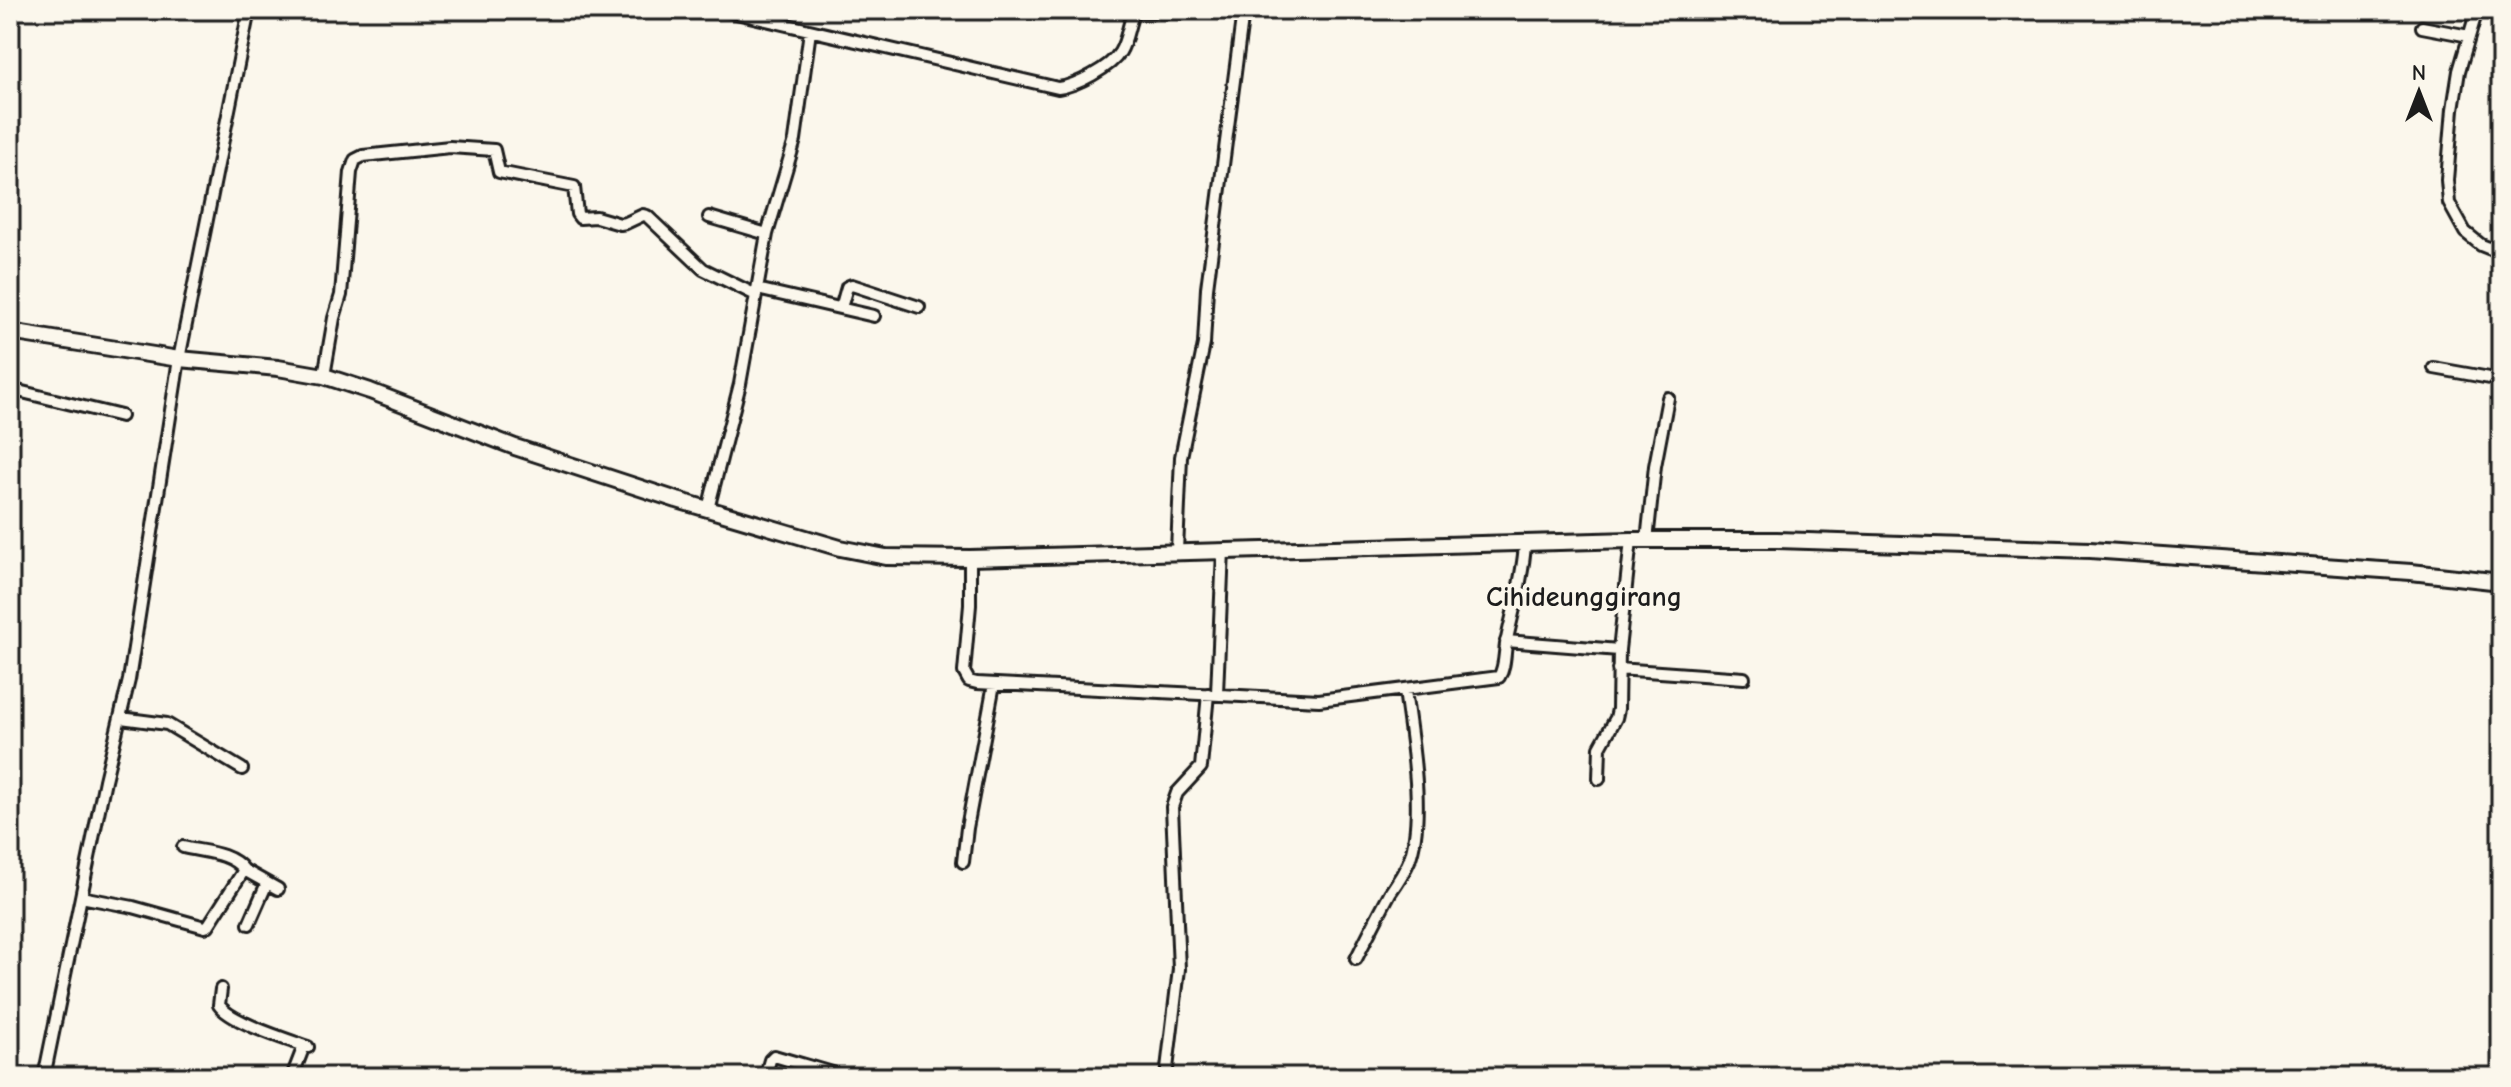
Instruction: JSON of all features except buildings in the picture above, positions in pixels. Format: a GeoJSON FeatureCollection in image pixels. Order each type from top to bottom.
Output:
{"type":"FeatureCollection","features":[{"type":"Feature","properties":{"kind":"main road"},"geometry":{"type":"LineString","coordinates":[[12,332],[179,359],[278,368],[324,376],[515,447],[708,509],[866,554],[970,558],[1631,540],[1777,540],[2090,550],[2411,572],[2501,582]]}},
{"type":"Feature","properties":{"kind":"street"},"geometry":{"type":"LineString","coordinates":[[44,1077],[105,780],[121,718],[179,359],[249,10]]}},
{"type":"Feature","properties":{"kind":"street"},"geometry":{"type":"LineString","coordinates":[[723,10],[1058,88],[1079,82],[1113,60],[1120,53],[1131,18],[1137,11],[1193,10]]}},
{"type":"Feature","properties":{"kind":"street"},"geometry":{"type":"LineString","coordinates":[[1177,551],[1181,457],[1204,344],[1214,234],[1242,19],[1247,10]]}},
{"type":"Feature","properties":{"kind":"street"},"geometry":{"type":"LineString","coordinates":[[2477,10],[2459,71],[2453,109],[2447,180],[2449,203],[2465,232],[2481,245],[2501,253]]}},
{"type":"Feature","properties":{"kind":"street"},"geometry":{"type":"LineString","coordinates":[[2422,27],[2469,36]]}},
{"type":"Feature","properties":{"kind":"street"},"geometry":{"type":"LineString","coordinates":[[708,509],[740,384],[767,234],[795,140],[810,31]]}},
{"type":"Feature","properties":{"kind":"street"},"geometry":{"type":"LineString","coordinates":[[324,376],[341,295],[351,172],[355,160],[363,156],[450,147],[494,150],[499,172],[574,187],[578,217],[596,217],[620,224],[647,216],[703,269],[757,292],[874,316]]}},
{"type":"Feature","properties":{"kind":"street"},"geometry":{"type":"LineString","coordinates":[[709,217],[767,234]]}},
{"type":"Feature","properties":{"kind":"street"},"geometry":{"type":"LineString","coordinates":[[841,308],[847,287],[852,285],[919,307]]}},
{"type":"Feature","properties":{"kind":"street"},"geometry":{"type":"LineString","coordinates":[[10,383],[12,332]]}},
{"type":"Feature","properties":{"kind":"street"},"geometry":{"type":"LineString","coordinates":[[2434,368],[2501,380]]}},
{"type":"Feature","properties":{"kind":"street"},"geometry":{"type":"LineString","coordinates":[[10,389],[121,416]]}},
{"type":"Feature","properties":{"kind":"street"},"geometry":{"type":"LineString","coordinates":[[1647,541],[1655,466],[1668,398]]}},
{"type":"Feature","properties":{"kind":"street"},"geometry":{"type":"LineString","coordinates":[[1599,779],[1600,747],[1618,709],[1619,650],[1631,540]]}},
{"type":"Feature","properties":{"kind":"street"},"geometry":{"type":"LineString","coordinates":[[970,558],[970,616],[964,672],[969,681],[1319,700],[1499,677],[1503,672],[1525,544]]}},
{"type":"Feature","properties":{"kind":"street"},"geometry":{"type":"LineString","coordinates":[[1166,1077],[1179,969],[1172,807],[1177,793],[1201,767],[1212,693],[1223,550]]}},
{"type":"Feature","properties":{"kind":"street"},"geometry":{"type":"LineString","coordinates":[[1506,641],[1619,650]]}},
{"type":"Feature","properties":{"kind":"street"},"geometry":{"type":"LineString","coordinates":[[1618,669],[1744,678]]}},
{"type":"Feature","properties":{"kind":"street"},"geometry":{"type":"LineString","coordinates":[[963,862],[994,684]]}},
{"type":"Feature","properties":{"kind":"street"},"geometry":{"type":"LineString","coordinates":[[1356,959],[1403,873],[1413,843],[1416,795],[1405,690]]}},
{"type":"Feature","properties":{"kind":"street"},"geometry":{"type":"LineString","coordinates":[[121,718],[167,724],[242,769]]}},
{"type":"Feature","properties":{"kind":"street"},"geometry":{"type":"LineString","coordinates":[[183,847],[227,856],[244,870],[278,889]]}},
{"type":"Feature","properties":{"kind":"street"},"geometry":{"type":"LineString","coordinates":[[81,897],[133,907],[205,927],[244,870]]}},
{"type":"Feature","properties":{"kind":"street"},"geometry":{"type":"LineString","coordinates":[[249,924],[267,883]]}},
{"type":"Feature","properties":{"kind":"street"},"geometry":{"type":"LineString","coordinates":[[221,989],[219,1005],[223,1011],[250,1026],[306,1046],[292,1077]]}},
{"type":"Feature","properties":{"kind":"street"},"geometry":{"type":"LineString","coordinates":[[765,1077],[774,1056],[846,1077]]}},
{"type":"Feature","properties":{"kind":"district","name":"Cihideunggirang"},"geometry":{"type":"Point","coordinates":[1584,596]}}]}
